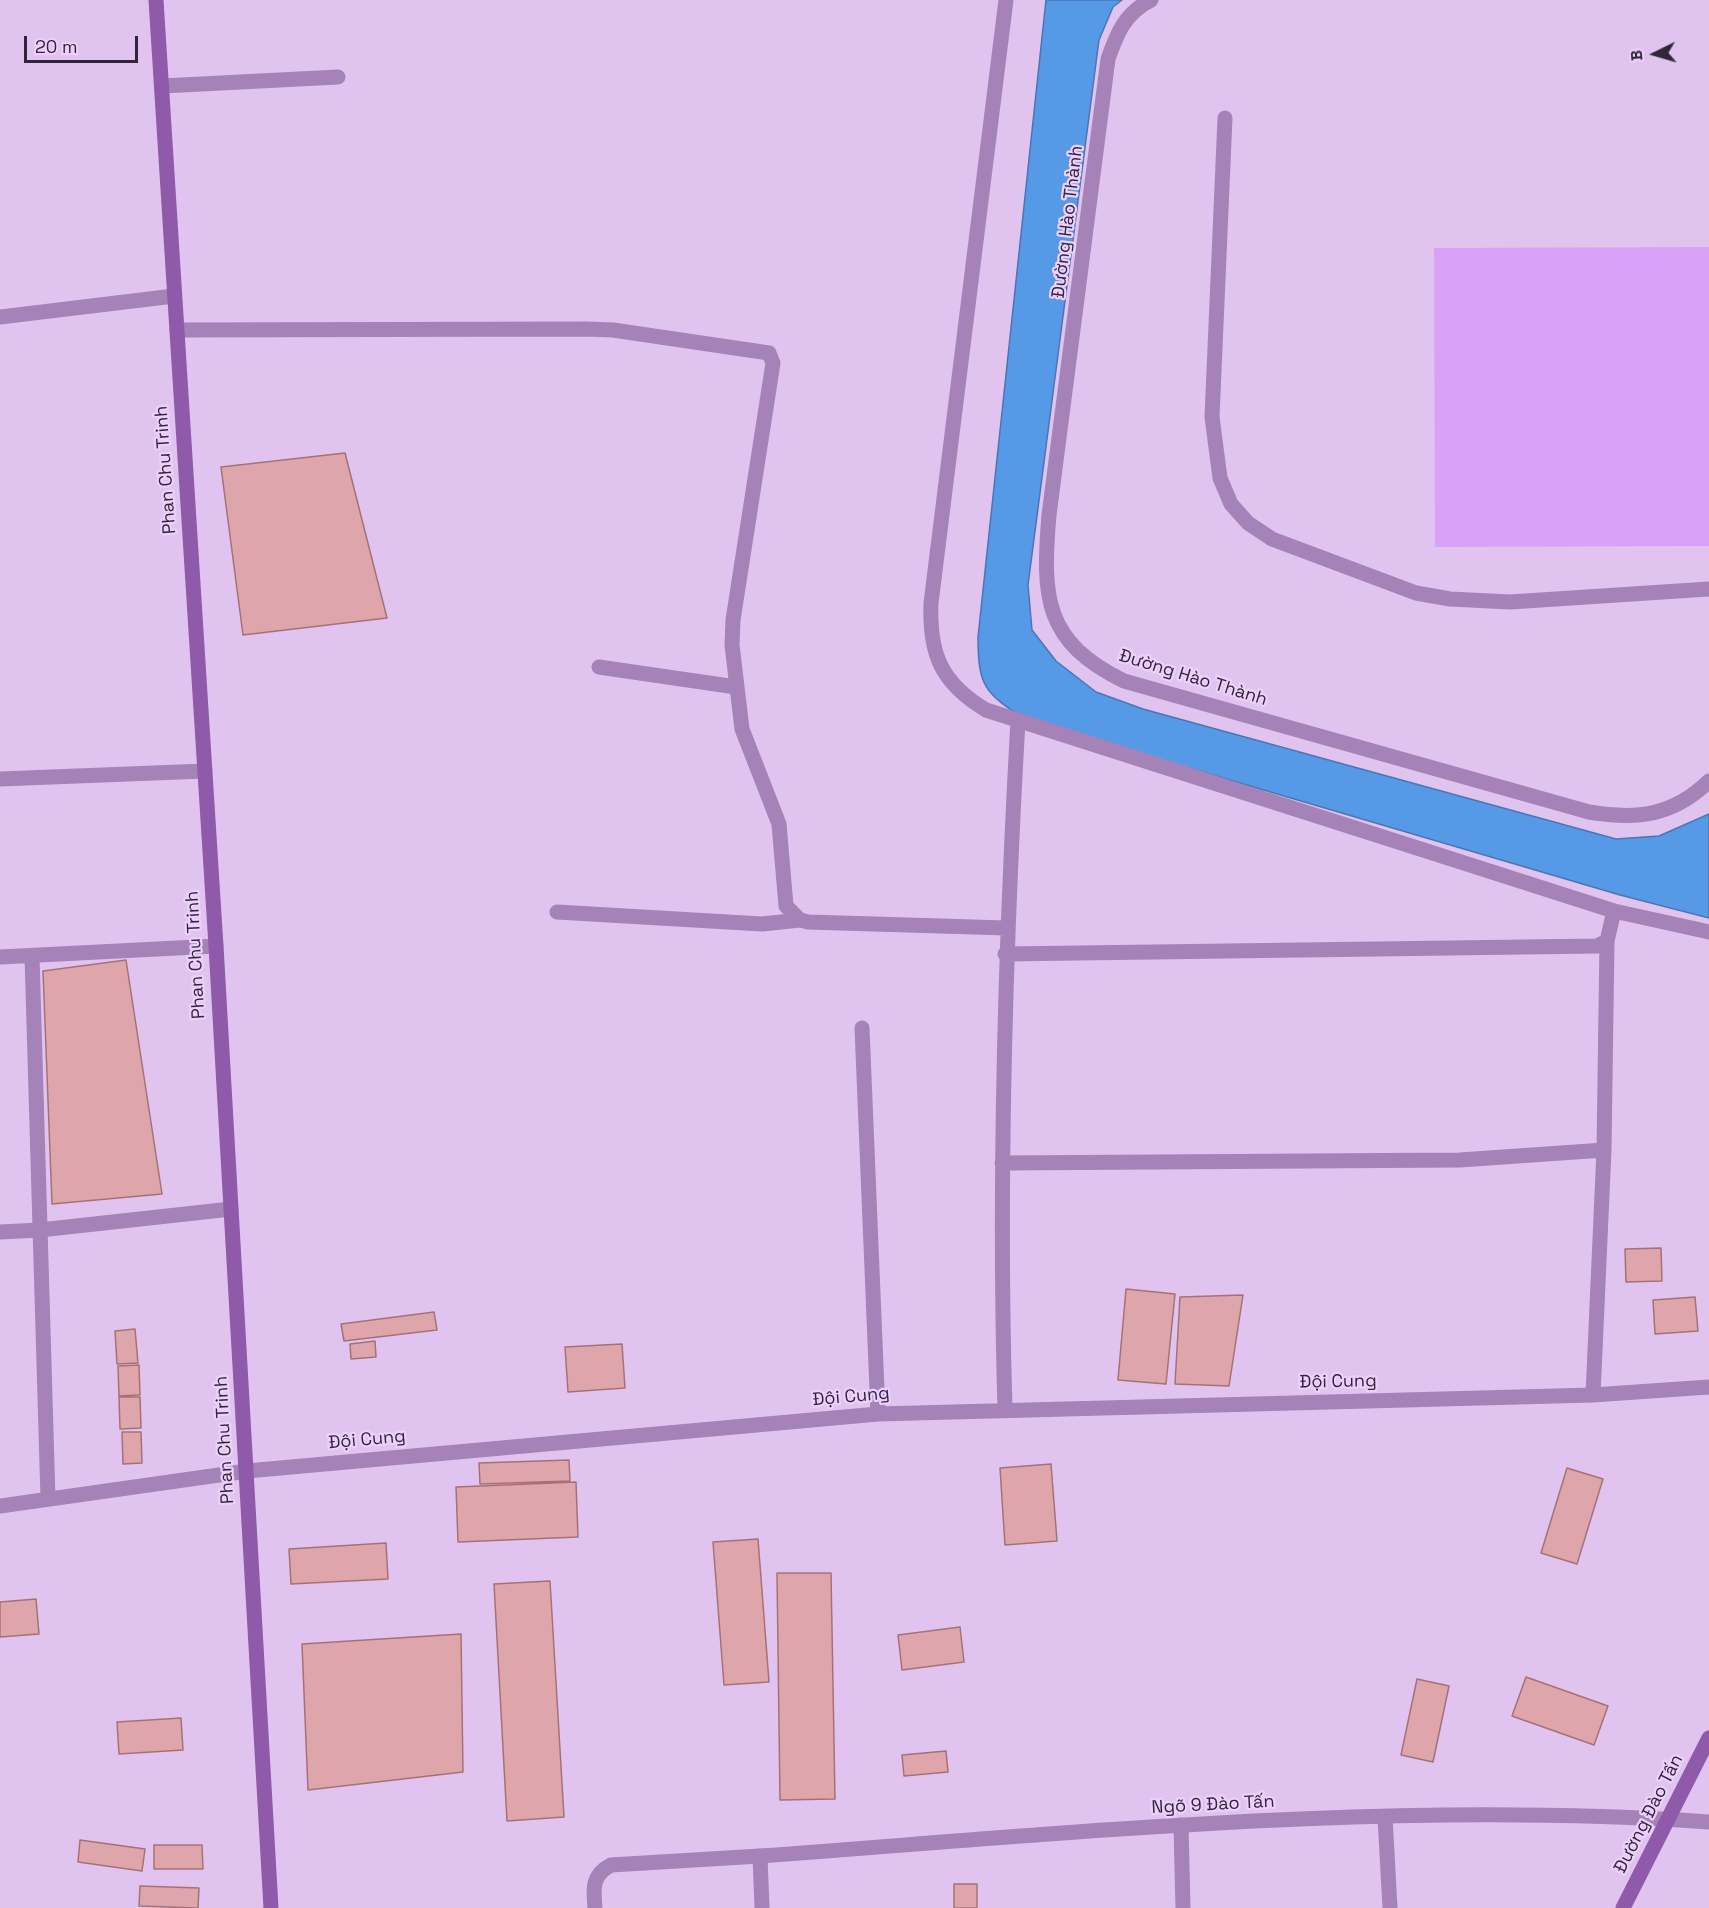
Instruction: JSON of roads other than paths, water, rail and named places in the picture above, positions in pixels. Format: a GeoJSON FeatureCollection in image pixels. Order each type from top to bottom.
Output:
{"type":"FeatureCollection","features":[{"type":"Feature","properties":{"kind":"street","name":"Phan Chu Trinh"},"geometry":{"type":"LineString","coordinates":[[156,0],[216,946],[272,1908]]}},
{"type":"Feature","properties":{"kind":"street"},"geometry":{"type":"LineString","coordinates":[[1006,0],[931,603],[930,626],[933,647],[951,683],[967,698],[986,710],[1614,911],[1709,932]]}},
{"type":"Feature","properties":{"kind":"street","name":"Đường Hào Thành"},"geometry":{"type":"LineString","coordinates":[[1151,0],[1128,14],[1108,59],[1049,515],[1047,584],[1053,617],[1075,649],[1100,669],[1124,681],[1589,812],[1631,817],[1654,813],[1677,806],[1694,796],[1709,782]]}},
{"type":"Feature","properties":{"kind":"street"},"geometry":{"type":"LineString","coordinates":[[162,86],[338,77]]}},
{"type":"Feature","properties":{"kind":"street"},"geometry":{"type":"LineString","coordinates":[[1225,118],[1212,417],[1220,478],[1231,504],[1248,523],[1272,539],[1416,593],[1450,600],[1510,602],[1709,589]]}},
{"type":"Feature","properties":{"kind":"street"},"geometry":{"type":"LineString","coordinates":[[0,317],[174,296]]}},
{"type":"Feature","properties":{"kind":"street"},"geometry":{"type":"LineString","coordinates":[[177,330],[595,329],[769,353],[773,363],[733,620],[732,645],[742,729],[779,824],[784,899],[790,912],[801,921]]}},
{"type":"Feature","properties":{"kind":"street"},"geometry":{"type":"LineString","coordinates":[[599,667],[736,687]]}},
{"type":"Feature","properties":{"kind":"street"},"geometry":{"type":"LineString","coordinates":[[1005,1409],[1001,1284],[1005,954],[1018,720]]}},
{"type":"Feature","properties":{"kind":"street"},"geometry":{"type":"LineString","coordinates":[[0,779],[205,771]]}},
{"type":"Feature","properties":{"kind":"street"},"geometry":{"type":"LineString","coordinates":[[1593,1395],[1604,1150],[1607,941],[1614,911]]}},
{"type":"Feature","properties":{"kind":"street"},"geometry":{"type":"LineString","coordinates":[[557,912],[762,924],[801,921],[1006,928]]}},
{"type":"Feature","properties":{"kind":"street"},"geometry":{"type":"LineString","coordinates":[[1005,954],[1597,946],[1607,941]]}},
{"type":"Feature","properties":{"kind":"street"},"geometry":{"type":"LineString","coordinates":[[0,957],[216,946]]}},
{"type":"Feature","properties":{"kind":"street"},"geometry":{"type":"LineString","coordinates":[[32,956],[48,1499]]}},
{"type":"Feature","properties":{"kind":"street"},"geometry":{"type":"LineString","coordinates":[[862,1028],[878,1414]]}},
{"type":"Feature","properties":{"kind":"street"},"geometry":{"type":"LineString","coordinates":[[1002,1163],[1460,1160],[1604,1150]]}},
{"type":"Feature","properties":{"kind":"street"},"geometry":{"type":"LineString","coordinates":[[0,1232],[40,1230],[231,1209]]}},
{"type":"Feature","properties":{"kind":"street","name":"Đội Cung"},"geometry":{"type":"LineString","coordinates":[[0,1506],[247,1471],[878,1414],[1593,1395],[1709,1387]]}},
{"type":"Feature","properties":{"kind":"street","name":"Đường Đào Tấn"},"geometry":{"type":"LineString","coordinates":[[1623,1908],[1709,1738]]}},
{"type":"Feature","properties":{"kind":"street","name":"Ngõ 9 Đào Tấn"},"geometry":{"type":"LineString","coordinates":[[595,1908],[593,1887],[599,1872],[611,1865],[1182,1825],[1385,1817],[1545,1815],[1709,1822]]}},
{"type":"Feature","properties":{"kind":"street"},"geometry":{"type":"LineString","coordinates":[[1385,1817],[1390,1908]]}},
{"type":"Feature","properties":{"kind":"street"},"geometry":{"type":"LineString","coordinates":[[1182,1825],[1183,1908]]}},
{"type":"Feature","properties":{"kind":"street"},"geometry":{"type":"LineString","coordinates":[[760,1856],[762,1908]]}},
{"type":"Feature","properties":{"kind":"water"},"geometry":{"type":"Polygon","coordinates":[[[1046,0],[1122,0],[1113,7],[1099,40],[1028,585],[1032,630],[1056,661],[1096,692],[1143,709],[1616,839],[1659,836],[1709,814],[1709,918],[1620,895],[1026,720],[1001,703],[987,687],[980,667],[978,637],[1046,0]]]}}]}
